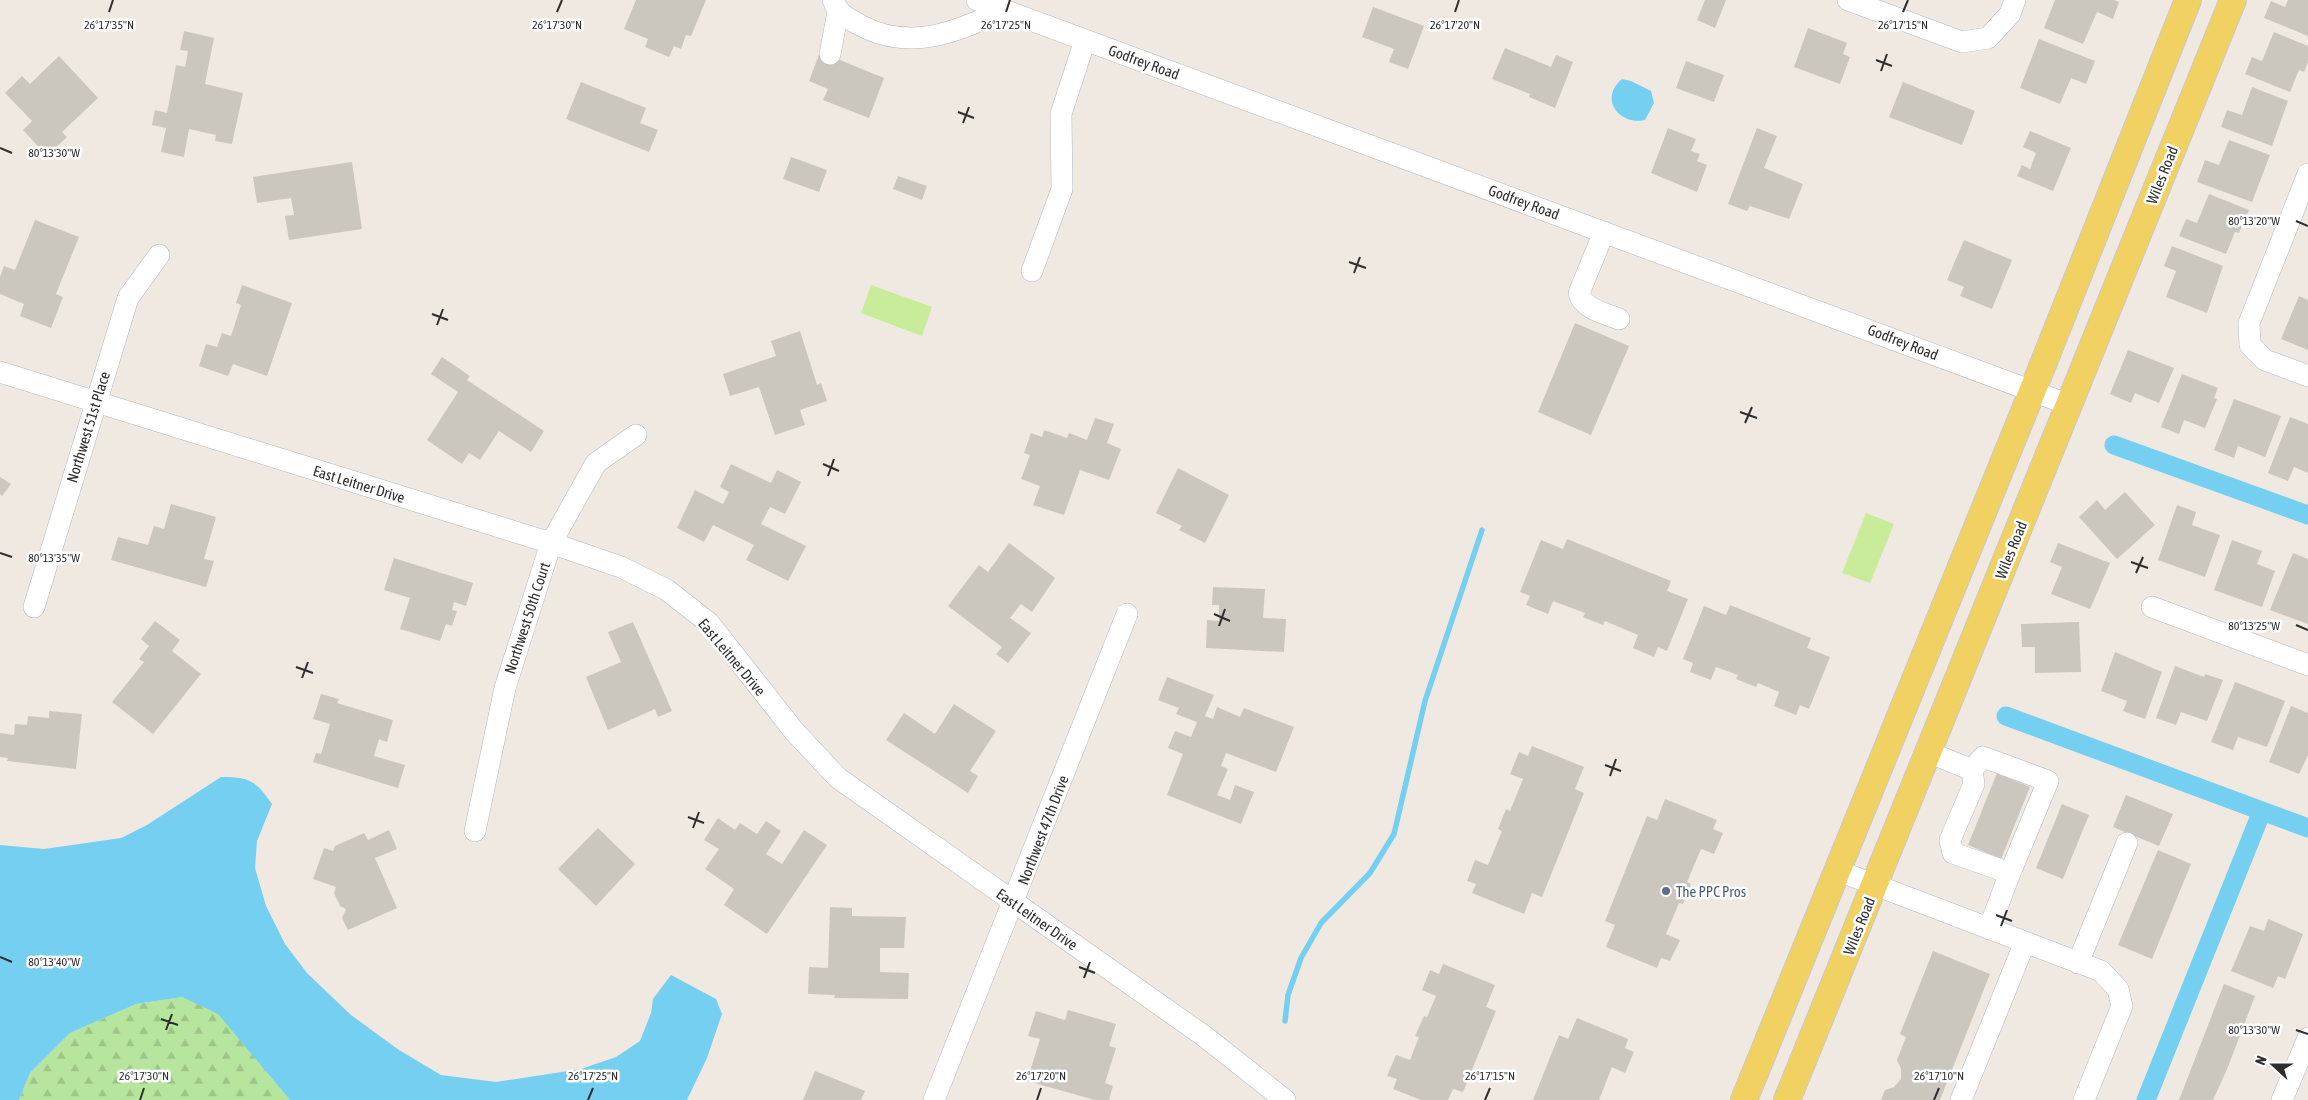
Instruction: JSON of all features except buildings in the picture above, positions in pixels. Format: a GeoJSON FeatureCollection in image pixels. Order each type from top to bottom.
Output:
{"type":"FeatureCollection","features":[{"type":"Feature","properties":{"kind":"main road"},"geometry":{"type":"LineString","coordinates":[[1744,1100],[2032,392],[2188,0]]}},
{"type":"Feature","properties":{"kind":"main road","name":"Wiles Road"},"geometry":{"type":"LineString","coordinates":[[1787,1100],[2233,0]]}},
{"type":"Feature","properties":{"kind":"street","name":"Godfrey Road"},"geometry":{"type":"LineString","coordinates":[[977,0],[2070,405]]}},
{"type":"Feature","properties":{"kind":"street"},"geometry":{"type":"LineString","coordinates":[[1848,0],[1962,42],[1988,38],[2010,14],[2015,0]]}},
{"type":"Feature","properties":{"kind":"street"},"geometry":{"type":"LineString","coordinates":[[830,54],[835,6],[868,29],[896,37],[919,39],[938,36],[1003,10]]}},
{"type":"Feature","properties":{"kind":"street"},"geometry":{"type":"LineString","coordinates":[[1032,271],[1062,189],[1061,114],[1085,40]]}},
{"type":"Feature","properties":{"kind":"street"},"geometry":{"type":"LineString","coordinates":[[2308,174],[2249,323],[2250,345],[2265,360],[2308,376]]}},
{"type":"Feature","properties":{"kind":"street"},"geometry":{"type":"LineString","coordinates":[[1604,232],[1579,294],[1585,303],[1595,310],[1620,319]]}},
{"type":"Feature","properties":{"kind":"street","name":"Northwest 51st Place"},"geometry":{"type":"LineString","coordinates":[[34,607],[128,298],[159,255]]}},
{"type":"Feature","properties":{"kind":"street","name":"East Leitner Drive"},"geometry":{"type":"LineString","coordinates":[[0,372],[551,543],[621,567],[667,590],[709,624],[794,731],[838,778],[1204,1036],[1282,1099]]}},
{"type":"Feature","properties":{"kind":"street","name":"Northwest 50th Court"},"geometry":{"type":"LineString","coordinates":[[475,831],[505,688],[551,543],[596,463],[636,435]]}},
{"type":"Feature","properties":{"kind":"street"},"geometry":{"type":"LineString","coordinates":[[2152,607],[2308,664]]}},
{"type":"Feature","properties":{"kind":"street","name":"Northwest 47th Drive"},"geometry":{"type":"LineString","coordinates":[[934,1100],[1014,903],[1127,614]]}},
{"type":"Feature","properties":{"kind":"street"},"geometry":{"type":"LineString","coordinates":[[1928,752],[1972,770]]}},
{"type":"Feature","properties":{"kind":"street"},"geometry":{"type":"LineString","coordinates":[[1989,929],[2048,781],[1983,757],[1972,770],[1974,784],[1950,840],[1953,853],[2004,871],[2008,878]]}},
{"type":"Feature","properties":{"kind":"street"},"geometry":{"type":"LineString","coordinates":[[2078,962],[2127,843]]}},
{"type":"Feature","properties":{"kind":"street"},"geometry":{"type":"LineString","coordinates":[[1836,870],[2101,971],[2118,989],[2122,1006],[2084,1100]]}},
{"type":"Feature","properties":{"kind":"street"},"geometry":{"type":"LineString","coordinates":[[1961,1100],[2025,942]]}},
{"type":"Feature","properties":{"kind":"street"},"geometry":{"type":"LineString","coordinates":[[2282,1100],[2308,1038]]}},
{"type":"Feature","properties":{"kind":"green space"},"geometry":{"type":"Polygon","coordinates":[[[871,285],[932,307],[922,336],[861,313],[871,285]]]}},
{"type":"Feature","properties":{"kind":"green space"},"geometry":{"type":"Polygon","coordinates":[[[1866,513],[1894,524],[1870,583],[1842,573],[1866,513]]]}},
{"type":"Feature","properties":{"kind":"green space"},"geometry":{"type":"Polygon","coordinates":[[[182,997],[218,1013],[290,1100],[19,1100],[30,1073],[70,1033],[136,1004],[182,997]]]}},
{"type":"Feature","properties":{"kind":"water"},"geometry":{"type":"Polygon","coordinates":[[[1622,79],[1631,81],[1651,91],[1654,103],[1645,120],[1627,119],[1615,109],[1612,95],[1615,87],[1622,79]]]}},
{"type":"Feature","properties":{"kind":"water"},"geometry":{"type":"Polygon","coordinates":[[[221,777],[246,779],[256,785],[272,804],[257,841],[255,868],[266,906],[285,944],[307,973],[351,1015],[399,1050],[441,1075],[496,1082],[581,1069],[616,1057],[640,1041],[651,1013],[653,999],[671,975],[716,999],[722,1014],[707,1058],[687,1100],[290,1100],[218,1014],[182,997],[136,1004],[70,1033],[30,1073],[19,1100],[0,1100],[0,845],[44,849],[121,838],[147,825],[221,777]]]}},
{"type":"Feature","properties":{"kind":"waterway"},"geometry":{"type":"LineString","coordinates":[[2114,445],[2308,515]]}},
{"type":"Feature","properties":{"kind":"waterway"},"geometry":{"type":"LineString","coordinates":[[1285,1021],[1288,995],[1301,958],[1321,923],[1370,873],[1394,834],[1425,701],[1482,530]]}},
{"type":"Feature","properties":{"kind":"waterway"},"geometry":{"type":"LineString","coordinates":[[2006,716],[2308,828]]}},
{"type":"Feature","properties":{"kind":"waterway"},"geometry":{"type":"LineString","coordinates":[[2146,1100],[2262,811]]}},
{"type":"Feature","properties":{"kind":"place","name":"The PPC Pros"},"geometry":{"type":"Point","coordinates":[1666,891]}}]}
